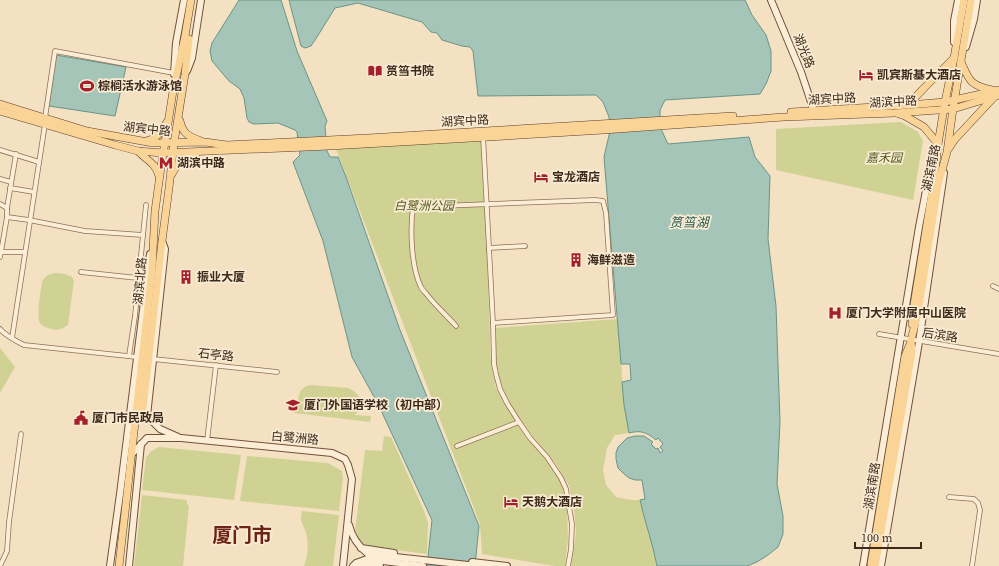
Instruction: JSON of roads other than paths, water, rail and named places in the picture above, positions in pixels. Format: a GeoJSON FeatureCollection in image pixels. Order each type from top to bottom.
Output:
{"type":"FeatureCollection","features":[{"type":"Feature","properties":{"kind":"main road"},"geometry":{"type":"LineString","coordinates":[[173,92],[176,43],[184,0]]}},
{"type":"Feature","properties":{"kind":"main road","name":"湖滨北路"},"geometry":{"type":"LineString","coordinates":[[120,566],[152,270],[155,211],[159,179],[173,92],[191,0]]}},
{"type":"Feature","properties":{"kind":"main road","name":"湖滨北路"},"geometry":{"type":"LineString","coordinates":[[143,408],[174,143],[185,74],[188,44],[196,0]]}},
{"type":"Feature","properties":{"kind":"main road"},"geometry":{"type":"LineString","coordinates":[[185,74],[192,58],[201,0]]}},
{"type":"Feature","properties":{"kind":"main road","name":"湖光路"},"geometry":{"type":"LineString","coordinates":[[771,0],[801,72],[814,110]]}},
{"type":"Feature","properties":{"kind":"main road"},"geometry":{"type":"LineString","coordinates":[[881,566],[920,342],[947,152],[955,139],[997,93],[971,82],[958,60],[954,21],[958,0]]}},
{"type":"Feature","properties":{"kind":"main road","name":"湖滨南路"},"geometry":{"type":"LineString","coordinates":[[871,566],[905,356],[918,313],[938,185],[947,152],[955,100],[964,0]]}},
{"type":"Feature","properties":{"kind":"main road","name":"湖滨南路"},"geometry":{"type":"LineString","coordinates":[[875,566],[912,352],[911,340],[913,311],[934,180],[944,105],[958,60],[971,0]]}},
{"type":"Feature","properties":{"kind":"main road"},"geometry":{"type":"LineString","coordinates":[[908,105],[924,88],[958,60],[974,19],[977,0]]}},
{"type":"Feature","properties":{"kind":"main road","name":"湖宾中路"},"geometry":{"type":"LineString","coordinates":[[0,104],[45,121],[87,131],[153,143],[205,142],[228,145],[295,145],[665,123],[814,110],[908,105],[944,105],[955,100],[997,93]]}},
{"type":"Feature","properties":{"kind":"main road","name":"湖滨中路"},"geometry":{"type":"LineString","coordinates":[[665,123],[894,113],[944,105],[953,109],[997,93]]}},
{"type":"Feature","properties":{"kind":"main road"},"geometry":{"type":"LineString","coordinates":[[0,110],[45,121],[138,151],[163,154],[295,145]]}},
{"type":"Feature","properties":{"kind":"main road"},"geometry":{"type":"LineString","coordinates":[[863,566],[900,338],[928,180],[938,144],[924,127],[905,116],[894,113]]}},
{"type":"Feature","properties":{"kind":"main road"},"geometry":{"type":"LineString","coordinates":[[179,115],[181,128],[185,134],[205,142]]}},
{"type":"Feature","properties":{"kind":"main road"},"geometry":{"type":"LineString","coordinates":[[144,141],[152,140],[160,133],[169,116]]}},
{"type":"Feature","properties":{"kind":"main road"},"geometry":{"type":"LineString","coordinates":[[138,151],[157,169],[159,179]]}},
{"type":"Feature","properties":{"kind":"main road"},"geometry":{"type":"LineString","coordinates":[[171,178],[175,168],[184,158],[206,152]]}},
{"type":"Feature","properties":{"kind":"main road"},"geometry":{"type":"LineString","coordinates":[[110,566],[155,211]]}},
{"type":"Feature","properties":{"kind":"main road"},"geometry":{"type":"LineString","coordinates":[[147,416],[166,249],[162,241]]}},
{"type":"Feature","properties":{"kind":"main road","name":"白鹭洲路"},"geometry":{"type":"LineString","coordinates":[[143,408],[147,416],[160,429],[181,438]]}},
{"type":"Feature","properties":{"kind":"main road","name":"白鹭洲路"},"geometry":{"type":"LineString","coordinates":[[132,454],[148,438],[181,438],[332,453],[345,459],[352,479],[343,566]]}},
{"type":"Feature","properties":{"kind":"main road"},"geometry":{"type":"LineString","coordinates":[[129,566],[141,444]]}},
{"type":"Feature","properties":{"kind":"main road","name":"白鹭洲路"},"geometry":{"type":"LineString","coordinates":[[348,518],[351,533],[360,548],[368,554],[425,561]]}},
{"type":"Feature","properties":{"kind":"main road","name":"白鹭洲路"},"geometry":{"type":"LineString","coordinates":[[354,565],[367,559],[507,566]]}},
{"type":"Feature","properties":{"kind":"main road","name":"白鹭洲路"},"geometry":{"type":"LineString","coordinates":[[354,565],[380,566]]}},
{"type":"Feature","properties":{"kind":"street"},"geometry":{"type":"LineString","coordinates":[[12,338],[55,51],[174,73]]}},
{"type":"Feature","properties":{"kind":"street"},"geometry":{"type":"LineString","coordinates":[[483,134],[494,364],[500,389],[507,403],[530,438],[547,457],[561,478],[566,489],[572,524],[568,566]]}},
{"type":"Feature","properties":{"kind":"street"},"geometry":{"type":"LineString","coordinates":[[0,150],[39,162]]}},
{"type":"Feature","properties":{"kind":"street"},"geometry":{"type":"LineString","coordinates":[[16,154],[0,254],[25,252]]}},
{"type":"Feature","properties":{"kind":"street"},"geometry":{"type":"LineString","coordinates":[[0,179],[11,182]]}},
{"type":"Feature","properties":{"kind":"street"},"geometry":{"type":"LineString","coordinates":[[10,188],[34,192]]}},
{"type":"Feature","properties":{"kind":"street"},"geometry":{"type":"LineString","coordinates":[[456,326],[421,288],[416,274],[413,256],[411,219],[413,207],[595,200],[603,201],[606,213],[613,315],[493,323]]}},
{"type":"Feature","properties":{"kind":"street"},"geometry":{"type":"LineString","coordinates":[[0,204],[7,208]]}},
{"type":"Feature","properties":{"kind":"street"},"geometry":{"type":"LineString","coordinates":[[129,356],[135,316],[146,205]]}},
{"type":"Feature","properties":{"kind":"street"},"geometry":{"type":"LineString","coordinates":[[7,217],[85,230],[143,235]]}},
{"type":"Feature","properties":{"kind":"street"},"geometry":{"type":"LineString","coordinates":[[489,248],[525,246]]}},
{"type":"Feature","properties":{"kind":"street"},"geometry":{"type":"LineString","coordinates":[[81,272],[147,278]]}},
{"type":"Feature","properties":{"kind":"street"},"geometry":{"type":"LineString","coordinates":[[993,286],[999,288]]}},
{"type":"Feature","properties":{"kind":"street"},"geometry":{"type":"LineString","coordinates":[[0,329],[2,332],[24,345],[137,357]]}},
{"type":"Feature","properties":{"kind":"street","name":"后滨路"},"geometry":{"type":"LineString","coordinates":[[878,334],[999,354]]}},
{"type":"Feature","properties":{"kind":"street","name":"石亭路"},"geometry":{"type":"LineString","coordinates":[[153,359],[277,372]]}},
{"type":"Feature","properties":{"kind":"street"},"geometry":{"type":"LineString","coordinates":[[207,441],[216,366]]}},
{"type":"Feature","properties":{"kind":"street"},"geometry":{"type":"LineString","coordinates":[[458,446],[519,422]]}},
{"type":"Feature","properties":{"kind":"street"},"geometry":{"type":"LineString","coordinates":[[0,566],[7,550],[9,522],[21,434]]}},
{"type":"Feature","properties":{"kind":"street"},"geometry":{"type":"LineString","coordinates":[[949,497],[974,499],[978,503],[980,510],[972,566]]}},
{"type":"Feature","properties":{"kind":"water"},"geometry":{"type":"Polygon","coordinates":[[[239,0],[281,0],[297,51],[327,121],[325,126],[327,151],[330,157],[338,157],[400,330],[479,526],[475,566],[427,566],[432,520],[378,404],[352,357],[323,241],[293,162],[300,155],[297,132],[278,123],[254,124],[249,122],[244,98],[240,89],[229,81],[212,61],[210,51],[212,43],[239,0]]]}},
{"type":"Feature","properties":{"kind":"water","name":"筼筜湖"},"geometry":{"type":"Polygon","coordinates":[[[289,0],[745,0],[752,15],[766,35],[771,51],[771,71],[760,94],[665,100],[660,110],[660,124],[668,144],[749,137],[755,157],[770,176],[768,239],[776,306],[780,422],[777,484],[783,516],[783,534],[778,547],[757,562],[747,566],[657,566],[640,500],[645,499],[642,480],[629,478],[618,468],[616,453],[618,447],[627,438],[644,436],[653,442],[651,444],[656,449],[658,448],[660,453],[663,451],[660,447],[663,444],[658,438],[656,440],[643,432],[629,433],[624,405],[622,382],[631,380],[630,364],[621,364],[604,157],[610,131],[610,124],[603,102],[596,95],[478,96],[473,51],[470,47],[442,40],[437,33],[431,32],[422,22],[358,3],[335,8],[311,46],[305,48],[301,46],[289,0]]]}},
{"type":"Feature","properties":{"kind":"water","name":"棕榈活水游泳馆"},"geometry":{"type":"Polygon","coordinates":[[[56,55],[126,67],[115,116],[49,106],[56,55]]]}},
{"type":"Feature","properties":{"kind":"place","name":"筼筜书院"},"geometry":{"type":"Point","coordinates":[375,71]}},
{"type":"Feature","properties":{"kind":"place","name":"凯宾斯基大酒店"},"geometry":{"type":"Point","coordinates":[866,75]}},
{"type":"Feature","properties":{"kind":"place","name":"棕榈活水游泳馆"},"geometry":{"type":"Point","coordinates":[87,86]}},
{"type":"Feature","properties":{"kind":"place","name":"湖滨中路"},"geometry":{"type":"Point","coordinates":[166,163]}},
{"type":"Feature","properties":{"kind":"place","name":"宝龙酒店"},"geometry":{"type":"Point","coordinates":[541,177]}},
{"type":"Feature","properties":{"kind":"place","name":"海鲜滋造"},"geometry":{"type":"Point","coordinates":[576,260]}},
{"type":"Feature","properties":{"kind":"place","name":"振业大厦"},"geometry":{"type":"Point","coordinates":[186,277]}},
{"type":"Feature","properties":{"kind":"place","name":"厦门大学附属中山医院"},"geometry":{"type":"Point","coordinates":[835,313]}},
{"type":"Feature","properties":{"kind":"place","name":"厦门外国语学校（初中部）"},"geometry":{"type":"Point","coordinates":[293,405]}},
{"type":"Feature","properties":{"kind":"place","name":"厦门市民政局"},"geometry":{"type":"Point","coordinates":[81,418]}},
{"type":"Feature","properties":{"kind":"place","name":"天鹅大酒店"},"geometry":{"type":"Point","coordinates":[511,502]}},
{"type":"Feature","properties":{"kind":"district","name":"厦门市"},"geometry":{"type":"Point","coordinates":[242,535]}},
{"type":"Feature","properties":{"kind":"park label","name":"嘉禾园"},"geometry":{"type":"Point","coordinates":[884,158]}},
{"type":"Feature","properties":{"kind":"park label","name":"白鹭洲公园"},"geometry":{"type":"Point","coordinates":[424,206]}}]}
